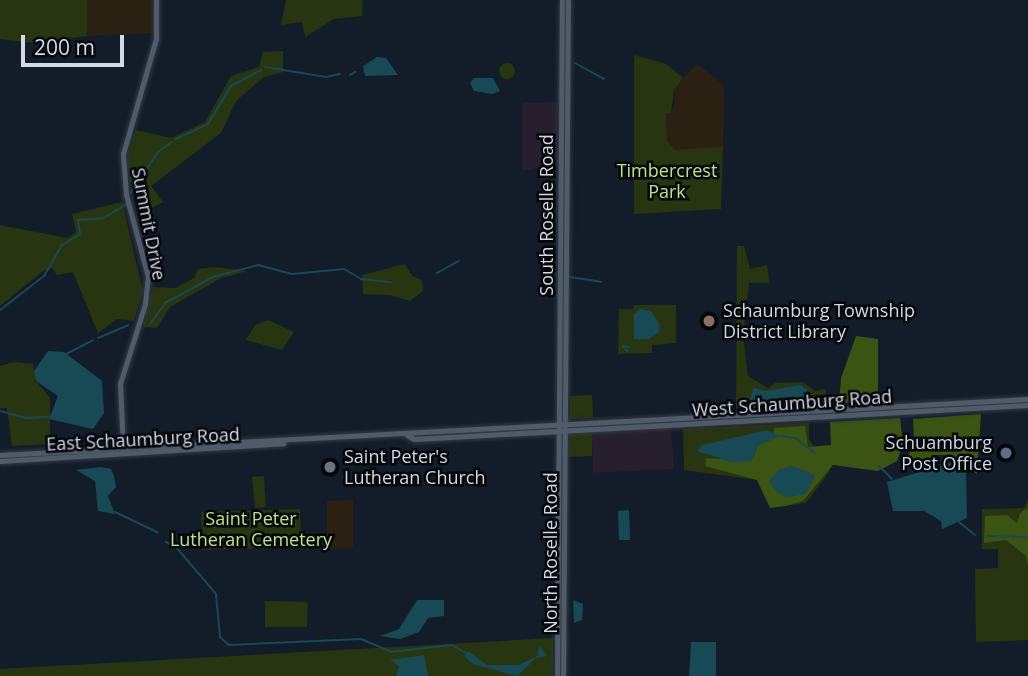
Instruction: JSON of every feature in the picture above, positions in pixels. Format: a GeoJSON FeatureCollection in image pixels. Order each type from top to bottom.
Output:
{"type":"FeatureCollection","features":[{"type":"Feature","properties":{"kind":"main road","name":"South Roselle Road"},"geometry":{"type":"LineString","coordinates":[[562,427],[565,0]]}},
{"type":"Feature","properties":{"kind":"main road","name":"West Schaumburg Road"},"geometry":{"type":"LineString","coordinates":[[562,427],[1028,402]]}},
{"type":"Feature","properties":{"kind":"main road","name":"East Schaumburg Road"},"geometry":{"type":"LineString","coordinates":[[0,455],[562,427]]}},
{"type":"Feature","properties":{"kind":"main road","name":"North Roselle Road"},"geometry":{"type":"LineString","coordinates":[[556,676],[562,427]]}},
{"type":"Feature","properties":{"kind":"main road","name":"North Roselle Road"},"geometry":{"type":"LineString","coordinates":[[562,427],[563,676]]}},
{"type":"Feature","properties":{"kind":"main road","name":"East Schaumburg Road"},"geometry":{"type":"LineString","coordinates":[[0,461],[123,450]]}},
{"type":"Feature","properties":{"kind":"street","name":"Summit Drive"},"geometry":{"type":"LineString","coordinates":[[123,450],[120,384],[145,304],[148,277],[126,195],[123,154],[156,39],[156,0]]}},
{"type":"Feature","properties":{"kind":"shaded area"},"geometry":{"type":"Polygon","coordinates":[[[87,0],[153,0],[153,33],[87,36],[87,0]]]}},
{"type":"Feature","properties":{"kind":"shaded area"},"geometry":{"type":"Polygon","coordinates":[[[697,64],[724,85],[723,147],[676,151],[667,141],[666,113],[673,109],[676,85],[697,64]]]}},
{"type":"Feature","properties":{"kind":"shaded area"},"geometry":{"type":"Polygon","coordinates":[[[558,102],[558,165],[522,170],[522,103],[558,102]]]}},
{"type":"Feature","properties":{"kind":"shaded area"},"geometry":{"type":"Polygon","coordinates":[[[671,427],[674,469],[593,473],[592,432],[671,427]]]}},
{"type":"Feature","properties":{"kind":"shaded area"},"geometry":{"type":"Polygon","coordinates":[[[353,500],[353,549],[327,549],[327,501],[353,500]]]}},
{"type":"Feature","properties":{"kind":"green space"},"geometry":{"type":"Polygon","coordinates":[[[0,0],[87,0],[87,36],[34,43],[0,39],[0,0]]]}},
{"type":"Feature","properties":{"kind":"green space"},"geometry":{"type":"Polygon","coordinates":[[[286,0],[363,0],[362,16],[334,19],[305,37],[302,22],[281,25],[286,0]]]}},
{"type":"Feature","properties":{"kind":"green space"},"geometry":{"type":"Polygon","coordinates":[[[283,51],[283,72],[264,77],[236,101],[221,133],[151,186],[163,202],[139,215],[129,176],[128,153],[136,130],[171,138],[205,122],[231,76],[259,67],[263,52],[283,51]]]}},
{"type":"Feature","properties":{"kind":"green space","name":"Timbercrest Park"},"geometry":{"type":"Polygon","coordinates":[[[634,55],[666,64],[683,78],[674,90],[671,113],[666,113],[667,141],[675,150],[723,147],[721,209],[634,214],[634,55]]]}},
{"type":"Feature","properties":{"kind":"green space"},"geometry":{"type":"Polygon","coordinates":[[[507,63],[513,65],[513,77],[507,79],[501,77],[499,71],[501,65],[507,63]]]}},
{"type":"Feature","properties":{"kind":"green space"},"geometry":{"type":"Polygon","coordinates":[[[122,202],[143,291],[134,321],[117,319],[98,333],[73,272],[57,275],[52,268],[43,271],[0,306],[0,225],[67,238],[76,232],[72,214],[122,202]]]}},
{"type":"Feature","properties":{"kind":"green space"},"geometry":{"type":"Polygon","coordinates":[[[737,246],[744,246],[750,269],[767,265],[768,270],[769,283],[749,283],[743,336],[748,376],[768,388],[775,383],[803,382],[815,391],[826,389],[825,405],[736,409],[737,246]]]}},
{"type":"Feature","properties":{"kind":"green space"},"geometry":{"type":"Polygon","coordinates":[[[405,264],[412,276],[422,280],[423,291],[410,301],[390,295],[363,294],[362,275],[405,264]]]}},
{"type":"Feature","properties":{"kind":"green space"},"geometry":{"type":"Polygon","coordinates":[[[215,267],[248,271],[221,278],[170,307],[157,328],[143,327],[153,287],[175,288],[194,278],[198,269],[215,267]]]}},
{"type":"Feature","properties":{"kind":"green space"},"geometry":{"type":"Polygon","coordinates":[[[634,305],[676,305],[676,343],[652,345],[652,353],[618,354],[619,309],[633,309],[634,305]]]}},
{"type":"Feature","properties":{"kind":"green space"},"geometry":{"type":"Polygon","coordinates":[[[268,320],[294,332],[282,350],[246,340],[255,325],[268,320]]]}},
{"type":"Feature","properties":{"kind":"green space"},"geometry":{"type":"Polygon","coordinates":[[[856,336],[878,339],[878,401],[839,403],[841,378],[856,336]]]}},
{"type":"Feature","properties":{"kind":"green space"},"geometry":{"type":"Polygon","coordinates":[[[14,362],[33,364],[36,381],[50,398],[50,444],[12,446],[7,408],[0,408],[0,366],[14,362]]]}},
{"type":"Feature","properties":{"kind":"green space"},"geometry":{"type":"Polygon","coordinates":[[[592,395],[593,418],[570,419],[570,396],[592,395]]]}},
{"type":"Feature","properties":{"kind":"green space"},"geometry":{"type":"Polygon","coordinates":[[[981,414],[977,474],[949,455],[937,455],[904,469],[914,439],[913,419],[981,414]]]}},
{"type":"Feature","properties":{"kind":"green space"},"geometry":{"type":"Polygon","coordinates":[[[900,418],[903,444],[897,461],[878,471],[833,465],[803,501],[785,506],[770,508],[757,480],[705,466],[706,458],[751,461],[758,446],[773,438],[774,428],[805,426],[808,447],[831,445],[830,422],[900,418]]]}},
{"type":"Feature","properties":{"kind":"green space"},"geometry":{"type":"Polygon","coordinates":[[[809,423],[809,439],[830,471],[806,503],[770,508],[757,480],[684,470],[683,429],[809,423]]]}},
{"type":"Feature","properties":{"kind":"green space"},"geometry":{"type":"Polygon","coordinates":[[[592,432],[592,456],[568,457],[570,434],[592,432]]]}},
{"type":"Feature","properties":{"kind":"green space"},"geometry":{"type":"Polygon","coordinates":[[[264,476],[266,507],[255,508],[252,477],[264,476]]]}},
{"type":"Feature","properties":{"kind":"green space"},"geometry":{"type":"Polygon","coordinates":[[[1028,499],[1028,640],[976,642],[975,569],[998,568],[998,549],[982,549],[982,509],[1024,508],[1028,499]]]}},
{"type":"Feature","properties":{"kind":"green space"},"geometry":{"type":"Polygon","coordinates":[[[1028,508],[1028,567],[1026,556],[1006,540],[984,543],[985,516],[1007,515],[1017,523],[1020,513],[1028,508]]]}},
{"type":"Feature","properties":{"kind":"green space","name":"Saint Peter Lutheran Cemetery"},"geometry":{"type":"Polygon","coordinates":[[[300,509],[301,547],[202,550],[201,512],[300,509]]]}},
{"type":"Feature","properties":{"kind":"green space"},"geometry":{"type":"Polygon","coordinates":[[[265,601],[308,602],[307,627],[265,627],[265,601]]]}},
{"type":"Feature","properties":{"kind":"green space"},"geometry":{"type":"Polygon","coordinates":[[[553,638],[553,676],[0,676],[0,669],[553,638]]]}},
{"type":"Feature","properties":{"kind":"water"},"geometry":{"type":"Polygon","coordinates":[[[377,57],[386,58],[398,75],[365,76],[363,66],[377,57]]]}},
{"type":"Feature","properties":{"kind":"water"},"geometry":{"type":"Polygon","coordinates":[[[474,78],[493,78],[500,91],[492,94],[474,91],[470,83],[474,78]]]}},
{"type":"Feature","properties":{"kind":"water"},"geometry":{"type":"Polygon","coordinates":[[[640,309],[651,311],[660,325],[659,332],[649,339],[634,339],[634,314],[640,309]]]}},
{"type":"Feature","properties":{"kind":"water"},"geometry":{"type":"Polygon","coordinates":[[[48,351],[64,352],[102,381],[104,413],[93,429],[49,419],[58,396],[36,381],[34,371],[48,351]]]}},
{"type":"Feature","properties":{"kind":"water"},"geometry":{"type":"Polygon","coordinates":[[[800,385],[807,389],[807,399],[750,400],[753,388],[766,391],[800,385]]]}},
{"type":"Feature","properties":{"kind":"water"},"geometry":{"type":"Polygon","coordinates":[[[767,430],[780,436],[758,446],[751,461],[731,462],[697,451],[702,445],[767,430]]]}},
{"type":"Feature","properties":{"kind":"water"},"geometry":{"type":"Polygon","coordinates":[[[949,463],[960,465],[966,472],[967,518],[942,529],[941,521],[924,511],[893,511],[887,482],[949,463]]]}},
{"type":"Feature","properties":{"kind":"water"},"geometry":{"type":"Polygon","coordinates":[[[792,466],[815,475],[806,494],[788,497],[778,493],[769,481],[778,470],[792,466]]]}},
{"type":"Feature","properties":{"kind":"water"},"geometry":{"type":"Polygon","coordinates":[[[101,467],[111,469],[114,476],[116,487],[108,496],[115,514],[98,511],[95,481],[76,470],[101,467]]]}},
{"type":"Feature","properties":{"kind":"water"},"geometry":{"type":"Polygon","coordinates":[[[629,510],[630,540],[619,540],[618,511],[629,510]]]}},
{"type":"Feature","properties":{"kind":"water"},"geometry":{"type":"Polygon","coordinates":[[[417,600],[444,600],[444,616],[428,618],[419,632],[400,639],[380,636],[399,629],[417,600]]]}},
{"type":"Feature","properties":{"kind":"water"},"geometry":{"type":"Polygon","coordinates":[[[573,600],[583,604],[582,620],[574,623],[573,600]]]}},
{"type":"Feature","properties":{"kind":"water"},"geometry":{"type":"Polygon","coordinates":[[[691,642],[716,642],[716,676],[689,676],[691,642]]]}},
{"type":"Feature","properties":{"kind":"water"},"geometry":{"type":"Polygon","coordinates":[[[539,645],[547,656],[536,658],[517,676],[473,664],[464,656],[468,651],[487,665],[518,665],[538,656],[539,645]]]}},
{"type":"Feature","properties":{"kind":"water"},"geometry":{"type":"Polygon","coordinates":[[[424,655],[428,676],[396,676],[399,666],[390,660],[424,655]]]}},
{"type":"Feature","properties":{"kind":"waterway"},"geometry":{"type":"LineString","coordinates":[[575,63],[604,79]]}},
{"type":"Feature","properties":{"kind":"waterway"},"geometry":{"type":"LineString","coordinates":[[265,67],[326,77],[340,74]]}},
{"type":"Feature","properties":{"kind":"waterway"},"geometry":{"type":"LineString","coordinates":[[176,139],[208,124],[231,86],[261,70]]}},
{"type":"Feature","properties":{"kind":"waterway"},"geometry":{"type":"LineString","coordinates":[[350,75],[355,72]]}},
{"type":"Feature","properties":{"kind":"waterway"},"geometry":{"type":"LineString","coordinates":[[129,195],[158,152],[172,142]]}},
{"type":"Feature","properties":{"kind":"waterway"},"geometry":{"type":"LineString","coordinates":[[0,310],[44,276],[62,245],[80,234],[78,220],[104,218],[126,204]]}},
{"type":"Feature","properties":{"kind":"waterway"},"geometry":{"type":"LineString","coordinates":[[437,273],[459,261]]}},
{"type":"Feature","properties":{"kind":"waterway"},"geometry":{"type":"LineString","coordinates":[[150,324],[165,303],[213,277],[258,265],[292,274],[344,269],[361,279],[391,282]]}},
{"type":"Feature","properties":{"kind":"waterway"},"geometry":{"type":"LineString","coordinates":[[570,277],[601,282]]}},
{"type":"Feature","properties":{"kind":"waterway"},"geometry":{"type":"LineString","coordinates":[[98,338],[128,325]]}},
{"type":"Feature","properties":{"kind":"waterway"},"geometry":{"type":"LineString","coordinates":[[66,354],[93,340]]}},
{"type":"Feature","properties":{"kind":"waterway"},"geometry":{"type":"LineString","coordinates":[[627,351],[623,346],[629,347]]}},
{"type":"Feature","properties":{"kind":"waterway"},"geometry":{"type":"LineString","coordinates":[[0,411],[26,418],[48,417]]}},
{"type":"Feature","properties":{"kind":"waterway"},"geometry":{"type":"LineString","coordinates":[[780,436],[795,438],[815,453]]}},
{"type":"Feature","properties":{"kind":"waterway"},"geometry":{"type":"LineString","coordinates":[[879,466],[892,479]]}},
{"type":"Feature","properties":{"kind":"waterway"},"geometry":{"type":"LineString","coordinates":[[115,512],[157,532]]}},
{"type":"Feature","properties":{"kind":"waterway"},"geometry":{"type":"LineString","coordinates":[[959,522],[975,535]]}},
{"type":"Feature","properties":{"kind":"waterway"},"geometry":{"type":"LineString","coordinates":[[987,536],[1028,537]]}},
{"type":"Feature","properties":{"kind":"waterway"},"geometry":{"type":"LineString","coordinates":[[166,542],[176,547],[216,594],[220,637],[229,645],[361,639],[391,652],[452,645],[466,653]]}},
{"type":"Feature","properties":{"kind":"place","name":"Schaumburg Township District Library"},"geometry":{"type":"Point","coordinates":[709,321]}},
{"type":"Feature","properties":{"kind":"place","name":"Schuamburg Post Office"},"geometry":{"type":"Point","coordinates":[1006,453]}},
{"type":"Feature","properties":{"kind":"place","name":"Saint Peter's Lutheran Church"},"geometry":{"type":"Point","coordinates":[330,467]}}]}
